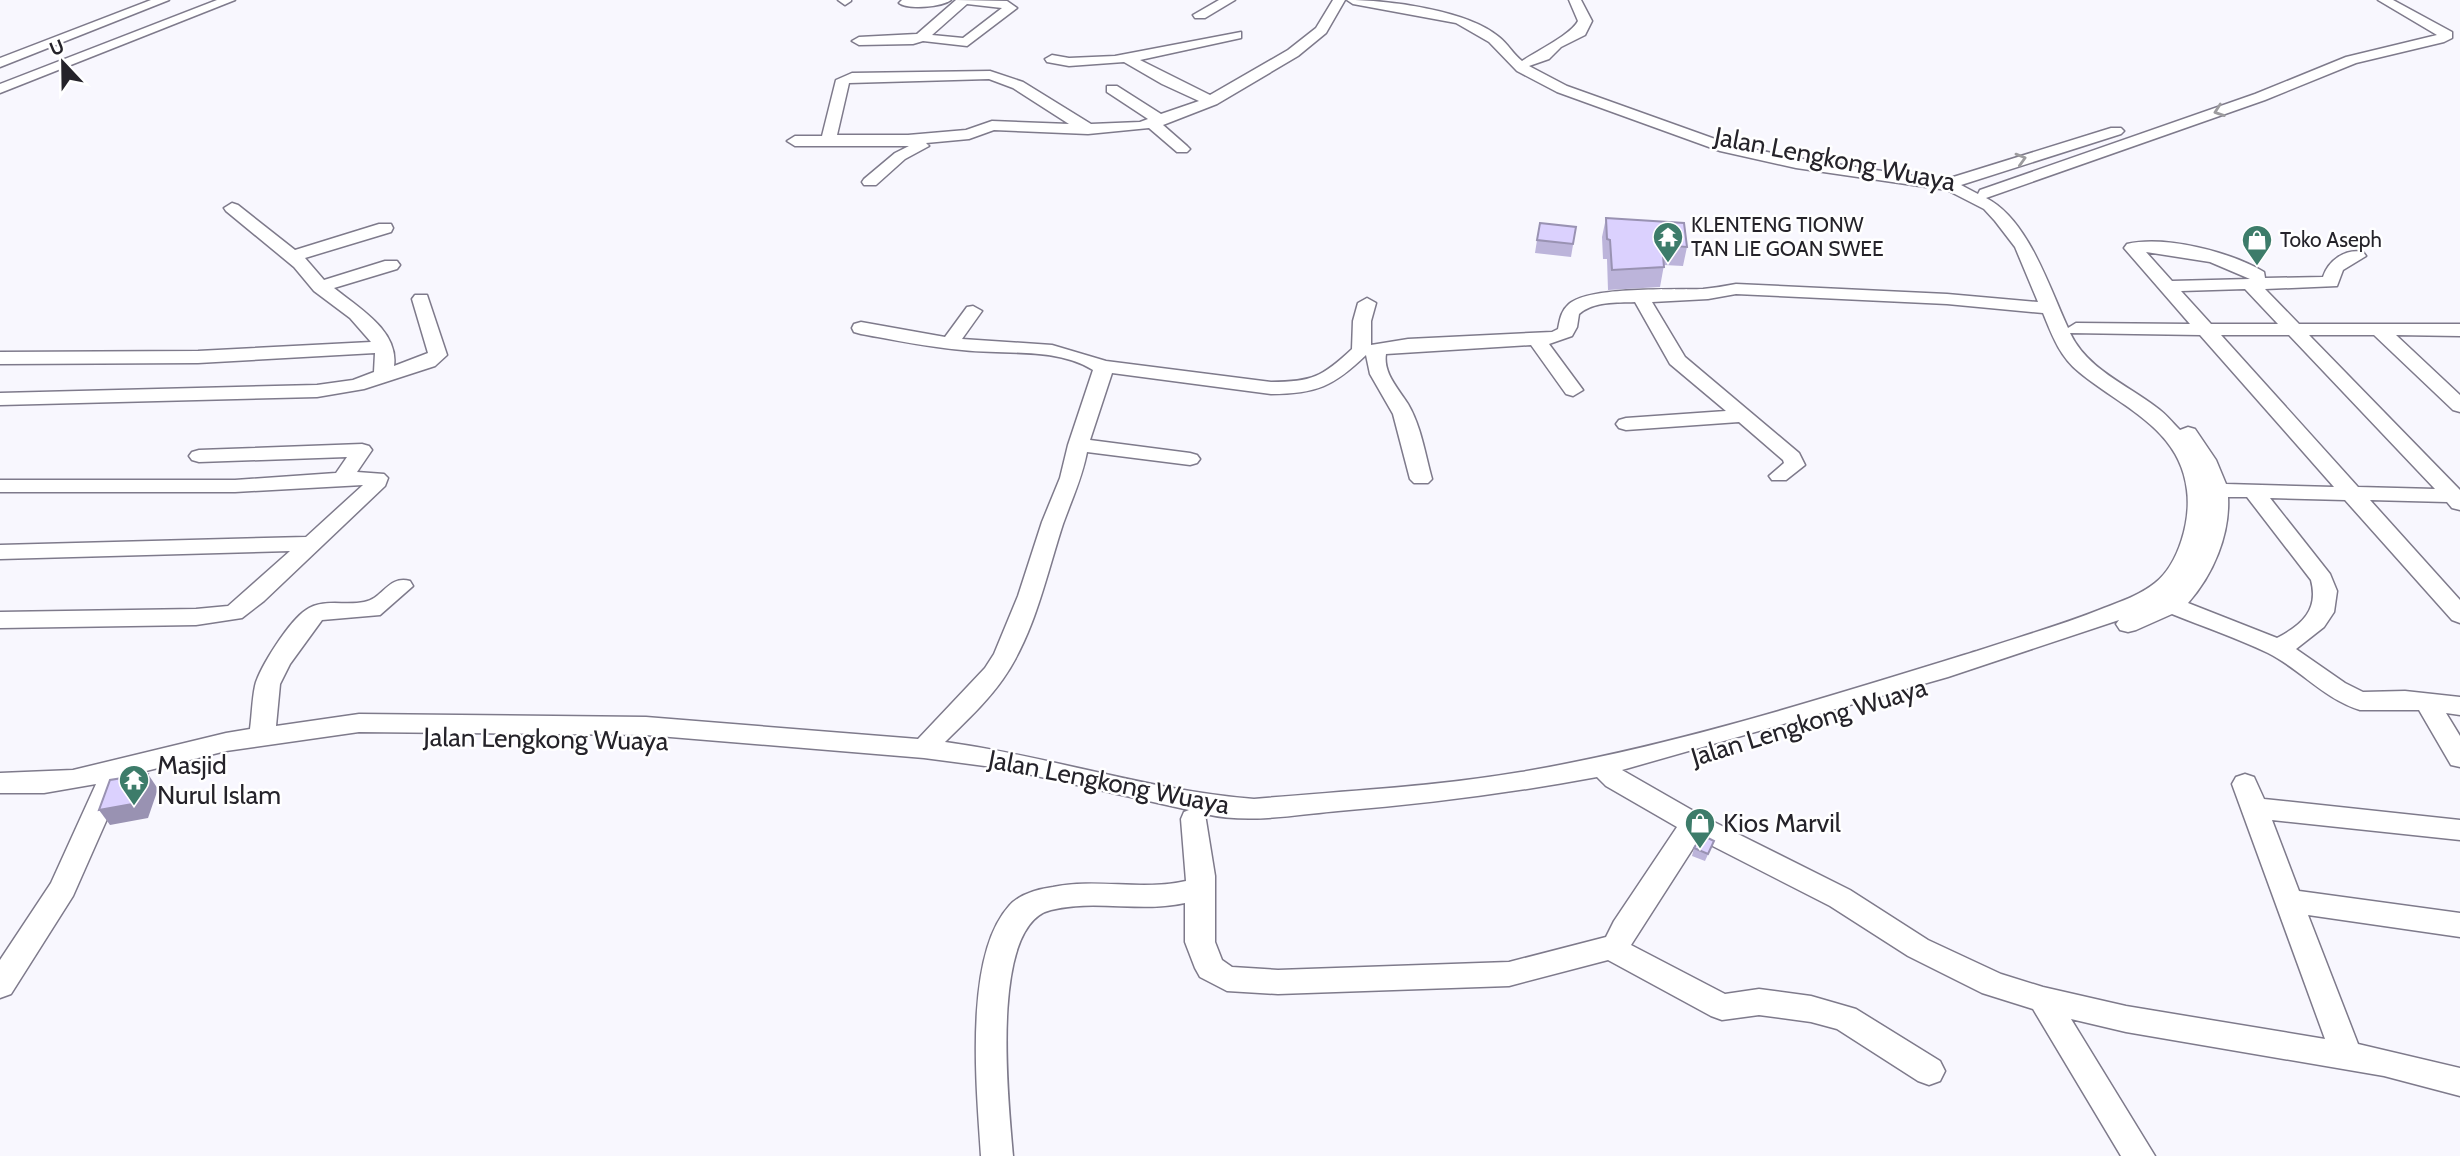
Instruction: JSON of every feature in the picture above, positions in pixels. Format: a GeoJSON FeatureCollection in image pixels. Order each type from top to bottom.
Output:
{"type":"FeatureCollection","features":[{"type":"Feature","properties":{"kind":"street"},"geometry":{"type":"LineString","coordinates":[[0,63],[163,0]]}},
{"type":"Feature","properties":{"kind":"street"},"geometry":{"type":"LineString","coordinates":[[4,91],[74,59],[229,0]]}},
{"type":"Feature","properties":{"kind":"street"},"geometry":{"type":"LineString","coordinates":[[905,3],[945,0]]}},
{"type":"Feature","properties":{"kind":"street"},"geometry":{"type":"LineString","coordinates":[[859,41],[908,42],[922,37],[966,0],[1007,5],[1011,8],[967,42],[957,44],[922,37]]}},
{"type":"Feature","properties":{"kind":"street"},"geometry":{"type":"LineString","coordinates":[[1200,15],[1229,0]]}},
{"type":"Feature","properties":{"kind":"street"},"geometry":{"type":"LineString","coordinates":[[795,141],[908,141],[969,134],[992,125],[1124,128],[1156,122],[1212,101],[1304,46],[1321,30],[1339,0]]}},
{"type":"Feature","properties":{"kind":"street"},"geometry":{"type":"LineString","coordinates":[[1353,0],[1388,3],[1460,20],[1485,32],[1500,47]]}},
{"type":"Feature","properties":{"kind":"street"},"geometry":{"type":"LineString","coordinates":[[1528,62],[1544,56],[1556,44],[1580,32],[1586,21],[1575,0]]}},
{"type":"Feature","properties":{"kind":"street"},"geometry":{"type":"LineString","coordinates":[[1956,181],[2228,95],[2333,54],[2423,30],[2375,0]]}},
{"type":"Feature","properties":{"kind":"street"},"geometry":{"type":"LineString","coordinates":[[1986,193],[2260,97],[2351,60],[2447,35],[2384,0]]}},
{"type":"Feature","properties":{"kind":"street"},"geometry":{"type":"LineString","coordinates":[[1052,59],[1067,63],[1127,58],[1236,35]]}},
{"type":"Feature","properties":{"kind":"street","name":"Jalan Lengkong Wuaya"},"geometry":{"type":"LineString","coordinates":[[313,732],[344,736],[452,735],[649,740],[902,759],[1029,780],[1194,819],[1260,823],[1503,797],[1794,729],[2070,645],[2122,626],[2181,597],[2206,555],[2213,533],[2207,490],[2207,462],[2174,417],[2096,363],[2025,229],[2014,215],[1986,193],[1956,181],[1768,152],[1680,126],[1599,99],[1543,72],[1500,47]]}},
{"type":"Feature","properties":{"kind":"street","name":"Jalan Lengkong Wuaya"},"geometry":{"type":"LineString","coordinates":[[0,783],[58,782],[202,747],[359,723],[646,726],[924,749],[1000,759],[1194,803],[1254,809],[1435,793],[1608,772],[1696,742],[1939,671],[2081,626],[2146,600],[2165,587],[2191,551],[2207,490],[2172,433],[2152,413],[2084,367],[2068,349],[2023,247],[1990,206],[1965,192],[1937,184],[1796,163],[1725,148],[1522,68],[1500,47]]}},
{"type":"Feature","properties":{"kind":"street"},"geometry":{"type":"LineString","coordinates":[[2333,54],[2351,60]]}},
{"type":"Feature","properties":{"kind":"street"},"geometry":{"type":"LineString","coordinates":[[1127,58],[1167,81],[1212,101]]}},
{"type":"Feature","properties":{"kind":"street"},"geometry":{"type":"LineString","coordinates":[[828,140],[843,80],[852,77],[998,76],[1018,85],[1088,128]]}},
{"type":"Feature","properties":{"kind":"street"},"geometry":{"type":"LineString","coordinates":[[1112,89],[1156,122],[1182,149]]}},
{"type":"Feature","properties":{"kind":"street"},"geometry":{"type":"LineString","coordinates":[[870,182],[895,159],[921,146],[908,141]]}},
{"type":"Feature","properties":{"kind":"street"},"geometry":{"type":"LineString","coordinates":[[232,208],[293,256],[320,287],[355,313],[385,347],[386,365],[383,375]]}},
{"type":"Feature","properties":{"kind":"street"},"geometry":{"type":"LineString","coordinates":[[293,256],[386,228]]}},
{"type":"Feature","properties":{"kind":"street"},"geometry":{"type":"LineString","coordinates":[[2458,498],[2295,329],[2246,267],[2226,260],[2158,248],[2133,247],[2460,615]]}},
{"type":"Feature","properties":{"kind":"street"},"geometry":{"type":"LineString","coordinates":[[2168,286],[2255,280],[2331,282],[2332,271],[2341,262],[2357,256]]}},
{"type":"Feature","properties":{"kind":"street"},"geometry":{"type":"LineString","coordinates":[[320,287],[391,265]]}},
{"type":"Feature","properties":{"kind":"street"},"geometry":{"type":"LineString","coordinates":[[1421,479],[1403,413],[1388,390],[1375,360],[1377,349],[1535,339],[1563,334],[1569,327],[1570,314],[1589,301],[1736,289],[1947,299],[2049,308]]}},
{"type":"Feature","properties":{"kind":"street"},"geometry":{"type":"LineString","coordinates":[[1640,296],[1677,360],[1792,457],[1795,465],[1779,476]]}},
{"type":"Feature","properties":{"kind":"street"},"geometry":{"type":"LineString","coordinates":[[0,399],[317,391],[357,385],[428,362],[438,355],[421,299]]}},
{"type":"Feature","properties":{"kind":"street"},"geometry":{"type":"LineString","coordinates":[[861,328],[950,343],[1061,353],[1085,357],[1102,366],[1271,388],[1317,384],[1339,371],[1361,350],[1362,321],[1367,303]]}},
{"type":"Feature","properties":{"kind":"street"},"geometry":{"type":"LineString","coordinates":[[950,343],[973,311]]}},
{"type":"Feature","properties":{"kind":"street"},"geometry":{"type":"LineString","coordinates":[[2076,329],[2460,330]]}},
{"type":"Feature","properties":{"kind":"street"},"geometry":{"type":"LineString","coordinates":[[2379,330],[2460,406]]}},
{"type":"Feature","properties":{"kind":"street"},"geometry":{"type":"LineString","coordinates":[[1535,339],[1573,390]]}},
{"type":"Feature","properties":{"kind":"street"},"geometry":{"type":"LineString","coordinates":[[0,358],[198,357],[385,347]]}},
{"type":"Feature","properties":{"kind":"street"},"geometry":{"type":"LineString","coordinates":[[924,749],[994,674],[1006,654],[1027,604],[1053,522],[1071,478],[1078,445],[1103,377],[1102,366]]}},
{"type":"Feature","properties":{"kind":"street"},"geometry":{"type":"LineString","coordinates":[[1626,424],[1741,416]]}},
{"type":"Feature","properties":{"kind":"street"},"geometry":{"type":"LineString","coordinates":[[1078,445],[1190,458]]}},
{"type":"Feature","properties":{"kind":"street"},"geometry":{"type":"LineString","coordinates":[[199,456],[362,450],[342,479]]}},
{"type":"Feature","properties":{"kind":"street"},"geometry":{"type":"LineString","coordinates":[[0,502],[8,486],[235,486],[377,478],[364,496],[257,596],[234,613],[224,616],[0,620]]}},
{"type":"Feature","properties":{"kind":"street"},"geometry":{"type":"LineString","coordinates":[[2207,490],[2458,498]]}},
{"type":"Feature","properties":{"kind":"street"},"geometry":{"type":"LineString","coordinates":[[2253,491],[2322,579],[2328,593],[2326,607],[2304,636],[2278,648]]}},
{"type":"Feature","properties":{"kind":"street"},"geometry":{"type":"LineString","coordinates":[[0,552],[311,544]]}},
{"type":"Feature","properties":{"kind":"street"},"geometry":{"type":"LineString","coordinates":[[262,738],[268,684],[279,662],[314,615],[340,610],[372,610],[402,586]]}},
{"type":"Feature","properties":{"kind":"street"},"geometry":{"type":"LineString","coordinates":[[2170,604],[2278,648],[2336,688],[2360,701],[2427,702],[2460,706]]}},
{"type":"Feature","properties":{"kind":"street"},"geometry":{"type":"LineString","coordinates":[[2427,702],[2460,758]]}},
{"type":"Feature","properties":{"kind":"street"},"geometry":{"type":"LineString","coordinates":[[0,985],[63,888],[116,770]]}},
{"type":"Feature","properties":{"kind":"street"},"geometry":{"type":"LineString","coordinates":[[1608,772],[1694,824],[1840,898],[1940,959],[1993,984],[2043,1000],[2126,1019],[2406,1068],[2460,1082]]}},
{"type":"Feature","properties":{"kind":"street"},"geometry":{"type":"LineString","coordinates":[[2249,796],[2460,830]]}},
{"type":"Feature","properties":{"kind":"street"},"geometry":{"type":"LineString","coordinates":[[2249,796],[2291,901],[2347,1057]]}},
{"type":"Feature","properties":{"kind":"street"},"geometry":{"type":"LineString","coordinates":[[1194,819],[1201,876],[1200,942],[1210,968],[1227,979],[1292,981],[1509,974],[1558,964],[1616,946],[1624,929],[1694,824]]}},
{"type":"Feature","properties":{"kind":"street"},"geometry":{"type":"LineString","coordinates":[[997,1156],[990,1052],[999,958],[1018,914],[1038,902],[1065,896],[1180,895],[1199,888]]}},
{"type":"Feature","properties":{"kind":"street"},"geometry":{"type":"LineString","coordinates":[[2291,901],[2460,925]]}},
{"type":"Feature","properties":{"kind":"street"},"geometry":{"type":"LineString","coordinates":[[1616,946],[1623,956],[1722,1007],[1759,1002],[1811,1009],[1845,1018],[1929,1071]]}},
{"type":"Feature","properties":{"kind":"street"},"geometry":{"type":"LineString","coordinates":[[2043,1000],[2139,1156]]}},
{"type":"Feature","properties":{"kind":"building"},"geometry":{"type":"Polygon","coordinates":[[[1606,218],[1684,223],[1687,247],[1662,245],[1664,267],[1612,270],[1606,218]]]}},
{"type":"Feature","properties":{"kind":"building"},"geometry":{"type":"Polygon","coordinates":[[[1540,223],[1576,227],[1573,244],[1537,240],[1540,223]]]}},
{"type":"Feature","properties":{"kind":"building"},"geometry":{"type":"Polygon","coordinates":[[[148,774],[138,803],[99,810],[110,780],[148,774]]]}},
{"type":"Feature","properties":{"kind":"building"},"geometry":{"type":"Polygon","coordinates":[[[1702,835],[1714,841],[1708,854],[1694,848],[1702,835]]]}},
{"type":"Feature","properties":{"kind":"place","name":"KLENTENG TIONW TAN LIE GOAN SWEE"},"geometry":{"type":"Point","coordinates":[1668,264]}},
{"type":"Feature","properties":{"kind":"place","name":"Toko Aseph"},"geometry":{"type":"Point","coordinates":[2257,267]}},
{"type":"Feature","properties":{"kind":"place","name":"Masjid Nurul Islam"},"geometry":{"type":"Point","coordinates":[134,807]}},
{"type":"Feature","properties":{"kind":"place","name":"Kios Marvil"},"geometry":{"type":"Point","coordinates":[1700,850]}}]}
